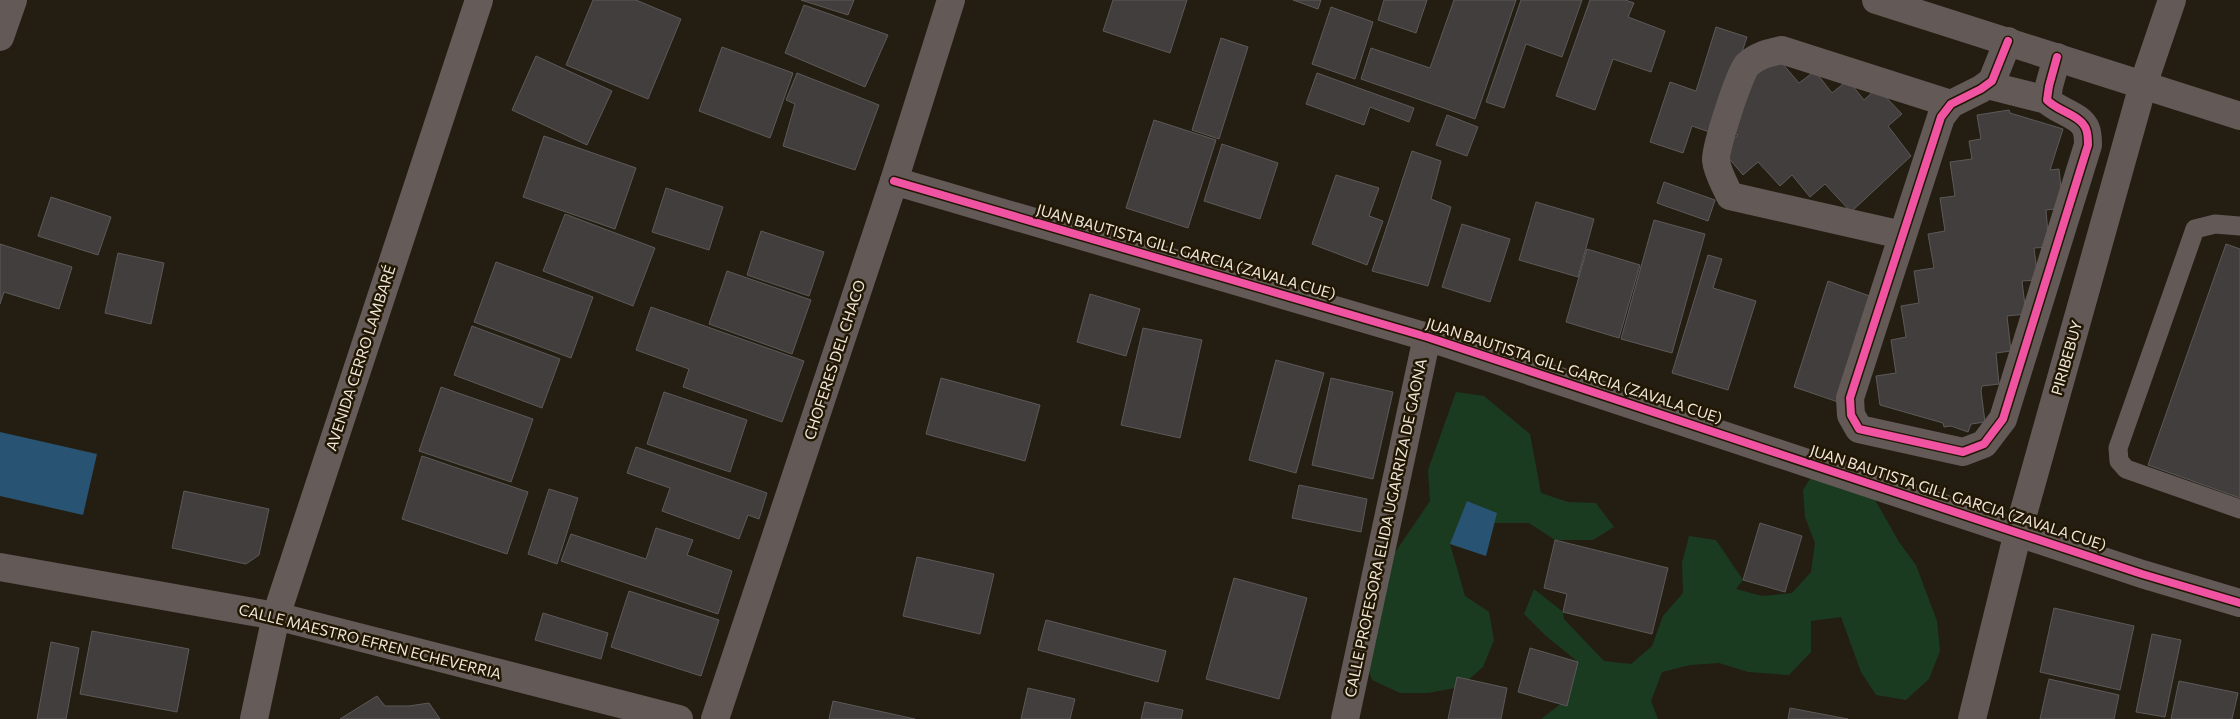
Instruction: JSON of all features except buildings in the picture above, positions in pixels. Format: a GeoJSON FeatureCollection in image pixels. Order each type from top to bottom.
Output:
{"type":"FeatureCollection","features":[{"type":"Feature","properties":{"kind":"main road","name":"AVENIDA CERRO LAMBARÉ"},"geometry":{"type":"LineString","coordinates":[[254,719],[276,616],[479,0]]}},
{"type":"Feature","properties":{"kind":"street"},"geometry":{"type":"LineString","coordinates":[[0,37],[13,0]]}},
{"type":"Feature","properties":{"kind":"street","name":"CHOFERES DEL CHACO"},"geometry":{"type":"LineString","coordinates":[[715,719],[894,181],[951,0]]}},
{"type":"Feature","properties":{"kind":"street"},"geometry":{"type":"LineString","coordinates":[[1876,0],[2240,116]]}},
{"type":"Feature","properties":{"kind":"street","name":"PIRIBEBUY"},"geometry":{"type":"LineString","coordinates":[[1972,719],[2018,532],[2143,85],[2172,0]]}},
{"type":"Feature","properties":{"kind":"street"},"geometry":{"type":"LineString","coordinates":[[1987,85],[2047,100],[2053,107],[2077,119],[2086,128],[2088,145],[2003,419],[1984,444],[1962,452],[1860,428],[1851,415],[1850,398],[1941,117],[1951,104],[1987,85],[1997,70],[2008,41]]}},
{"type":"Feature","properties":{"kind":"street"},"geometry":{"type":"LineString","coordinates":[[1902,235],[1730,196],[1721,179],[1716,160],[1719,139],[1746,66],[1761,54],[1782,50],[1951,104]]}},
{"type":"Feature","properties":{"kind":"street"},"geometry":{"type":"LineString","coordinates":[[2047,100],[2057,57]]}},
{"type":"Feature","properties":{"kind":"street","name":"JUAN BAUTISTA GILL GARCIA (ZAVALA CUE)"},"geometry":{"type":"LineString","coordinates":[[894,181],[1427,337],[2142,574],[2240,604]]}},
{"type":"Feature","properties":{"kind":"street","name":"CALLE PROFESORA ELIDA UGARRIZA DE GAONA"},"geometry":{"type":"LineString","coordinates":[[1345,719],[1427,337]]}},
{"type":"Feature","properties":{"kind":"street","name":"CALLE MAESTRO EFREN ECHEVERRIA"},"geometry":{"type":"LineString","coordinates":[[0,567],[276,616],[679,719]]}},
{"type":"Feature","properties":{"kind":"lane"},"geometry":{"type":"LineString","coordinates":[[2240,226],[2215,224],[2195,229],[2118,448],[2120,461],[2126,470],[2240,509]]}},
{"type":"Feature","properties":{"kind":"green space"},"geometry":{"type":"Polygon","coordinates":[[[1456,392],[1484,396],[1530,434],[1541,493],[1568,502],[1596,503],[1614,527],[1593,540],[1555,540],[1529,523],[1471,523],[1450,544],[1465,596],[1489,612],[1494,640],[1483,667],[1460,687],[1428,693],[1400,693],[1372,680],[1363,652],[1375,572],[1396,551],[1430,501],[1428,470],[1456,392]]]}},
{"type":"Feature","properties":{"kind":"green space"},"geometry":{"type":"Polygon","coordinates":[[[1818,466],[1870,491],[1899,542],[1916,565],[1937,621],[1940,651],[1929,679],[1906,700],[1876,695],[1861,672],[1841,617],[1811,621],[1811,652],[1789,675],[1748,672],[1719,663],[1690,665],[1662,672],[1651,701],[1658,719],[1541,719],[1562,703],[1578,662],[1545,635],[1524,614],[1534,589],[1563,612],[1564,619],[1604,661],[1631,664],[1652,646],[1663,616],[1683,593],[1682,563],[1689,536],[1716,540],[1743,580],[1736,589],[1762,596],[1792,593],[1811,572],[1815,543],[1805,517],[1803,490],[1818,466]]]}},
{"type":"Feature","properties":{"kind":"water"},"geometry":{"type":"Polygon","coordinates":[[[0,432],[97,454],[83,515],[0,496],[0,432]]]}},
{"type":"Feature","properties":{"kind":"water"},"geometry":{"type":"Polygon","coordinates":[[[1467,501],[1497,513],[1486,556],[1450,544],[1467,501]]]}},
{"type":"Feature","properties":{"kind":"cycle path"},"geometry":{"type":"LineString","coordinates":[[2008,41],[1992,81],[1981,89],[1951,104],[1941,117],[1850,398],[1851,415],[1859,429],[1963,452],[1984,444],[2003,419],[2088,145],[2087,133],[2083,124],[2047,100],[2057,57]]}},
{"type":"Feature","properties":{"kind":"cycle path"},"geometry":{"type":"LineString","coordinates":[[894,181],[1427,337],[2142,574],[2240,603]]}}]}
